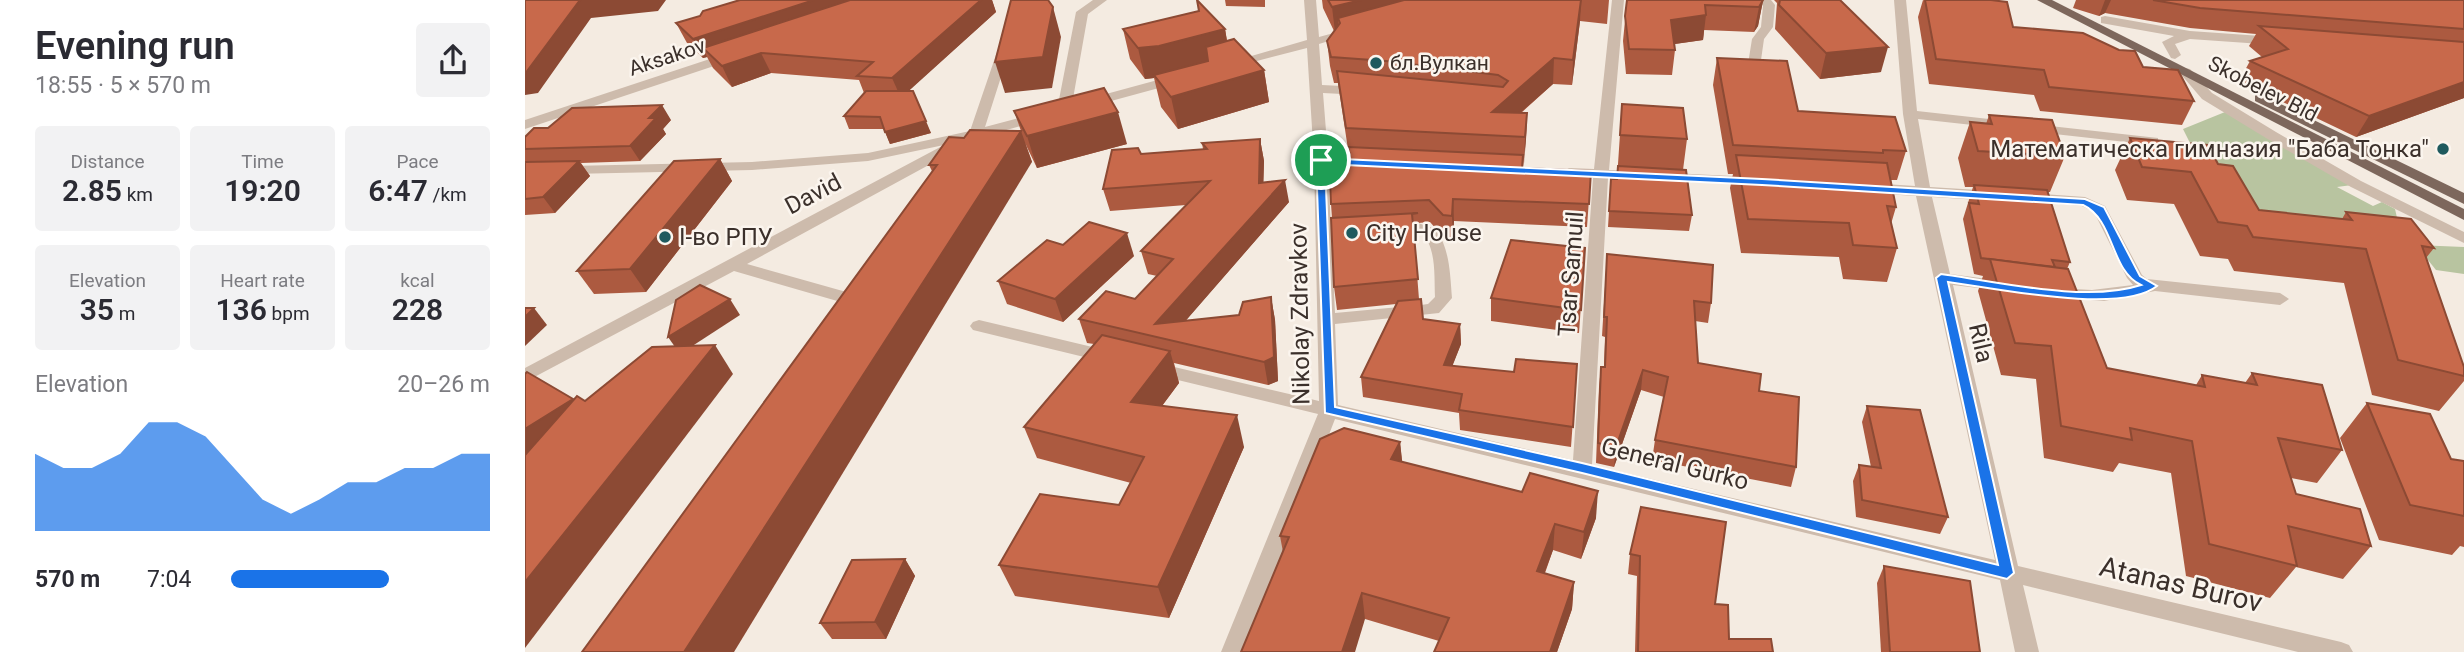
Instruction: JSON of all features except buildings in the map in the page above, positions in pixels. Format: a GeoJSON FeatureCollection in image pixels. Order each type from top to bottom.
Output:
{"type":"FeatureCollection","features":[{"type":"Feature","properties":{"kind":"main road","name":"Skobelev Bld"},"geometry":{"type":"LineString","coordinates":[[2043,0],[2464,215]]}},
{"type":"Feature","properties":{"kind":"main road","name":"Skobelev Bld"},"geometry":{"type":"LineString","coordinates":[[2068,0],[2464,199]]}},
{"type":"Feature","properties":{"kind":"street"},"geometry":{"type":"LineString","coordinates":[[1064,110],[1082,12],[1101,0]]}},
{"type":"Feature","properties":{"kind":"street","name":"Nikolay Zdravkov"},"geometry":{"type":"LineString","coordinates":[[1233,652],[1329,410],[1326,319],[1329,233],[1311,42],[1310,0]]}},
{"type":"Feature","properties":{"kind":"street","name":"Tsar Samuil"},"geometry":{"type":"LineString","coordinates":[[1582,468],[1601,173],[1618,0]]}},
{"type":"Feature","properties":{"kind":"street"},"geometry":{"type":"LineString","coordinates":[[1764,0],[1769,5],[1767,27],[1758,39],[1754,64],[1774,63]]}},
{"type":"Feature","properties":{"kind":"street","name":"Rila"},"geometry":{"type":"LineString","coordinates":[[1900,0],[1910,114],[1923,191],[2007,573],[2027,652]]}},
{"type":"Feature","properties":{"kind":"street"},"geometry":{"type":"LineString","coordinates":[[2105,20],[2190,34],[2286,42]]}},
{"type":"Feature","properties":{"kind":"street"},"geometry":{"type":"LineString","coordinates":[[1220,67],[1363,29]]}},
{"type":"Feature","properties":{"kind":"street"},"geometry":{"type":"LineString","coordinates":[[2175,55],[2168,41],[2190,34]]}},
{"type":"Feature","properties":{"kind":"street"},"geometry":{"type":"LineString","coordinates":[[952,167],[976,134],[1008,36]]}},
{"type":"Feature","properties":{"kind":"street","name":"Aksakov"},"geometry":{"type":"LineString","coordinates":[[525,125],[741,52]]}},
{"type":"Feature","properties":{"kind":"street"},"geometry":{"type":"LineString","coordinates":[[2185,72],[2207,96],[2271,135],[2356,184],[2464,238]]}},
{"type":"Feature","properties":{"kind":"street"},"geometry":{"type":"LineString","coordinates":[[525,172],[752,166],[868,157],[976,134],[1194,74]]}},
{"type":"Feature","properties":{"kind":"street"},"geometry":{"type":"LineString","coordinates":[[1315,89],[1376,92]]}},
{"type":"Feature","properties":{"kind":"street"},"geometry":{"type":"LineString","coordinates":[[1910,114],[2160,142]]}},
{"type":"Feature","properties":{"kind":"street","name":"David"},"geometry":{"type":"LineString","coordinates":[[525,376],[976,134]]}},
{"type":"Feature","properties":{"kind":"street"},"geometry":{"type":"LineString","coordinates":[[1321,160],[1374,163]]}},
{"type":"Feature","properties":{"kind":"street"},"geometry":{"type":"LineString","coordinates":[[1547,171],[1775,183]]}},
{"type":"Feature","properties":{"kind":"street"},"geometry":{"type":"LineString","coordinates":[[1856,187],[2093,205],[2101,209],[2135,278],[2151,286],[2280,299]]}},
{"type":"Feature","properties":{"kind":"street"},"geometry":{"type":"LineString","coordinates":[[1326,319],[1422,311],[1433,309],[1444,298],[1437,241],[1433,233],[1424,228],[1373,231]]}},
{"type":"Feature","properties":{"kind":"street"},"geometry":{"type":"LineString","coordinates":[[732,265],[857,301]]}},
{"type":"Feature","properties":{"kind":"street"},"geometry":{"type":"LineString","coordinates":[[1941,278],[2018,288]]}},
{"type":"Feature","properties":{"kind":"street"},"geometry":{"type":"LineString","coordinates":[[2043,291],[2081,296],[2123,295],[2151,286]]}},
{"type":"Feature","properties":{"kind":"street","name":"General Gurko"},"geometry":{"type":"LineString","coordinates":[[979,326],[1582,468],[2007,573]]}},
{"type":"Feature","properties":{"kind":"street","name":"Atanas Burov"},"geometry":{"type":"LineString","coordinates":[[2007,573],[2341,652]]}},
{"type":"Feature","properties":{"kind":"green space"},"geometry":{"type":"Polygon","coordinates":[[[2225,112],[2352,185],[2337,187],[2373,206],[2382,202],[2395,209],[2403,244],[2254,229],[2203,169],[2183,129],[2225,112]]]}},
{"type":"Feature","properties":{"kind":"green space"},"geometry":{"type":"Polygon","coordinates":[[[2416,245],[2464,247],[2464,274],[2436,270],[2416,245]]]}},
{"type":"Feature","properties":{"kind":"place","name":"бл.Вулкан"},"geometry":{"type":"Point","coordinates":[1376,63]}},
{"type":"Feature","properties":{"kind":"place","name":"Математическа гимназия \"Баба Тонка\""},"geometry":{"type":"Point","coordinates":[2443,149]}},
{"type":"Feature","properties":{"kind":"place","name":"City House"},"geometry":{"type":"Point","coordinates":[1352,233]}},
{"type":"Feature","properties":{"kind":"place","name":"I-во РПУ"},"geometry":{"type":"Point","coordinates":[665,237]}},
{"type":"Feature","properties":{"kind":"route"},"geometry":{"type":"LineString","coordinates":[[1321,160],[1601,173],[2085,202],[2101,209],[2135,278],[2142,284],[2151,286],[2123,295],[2081,296],[1941,278],[2007,573],[1582,468],[1329,410],[1321,160]]}}]}
